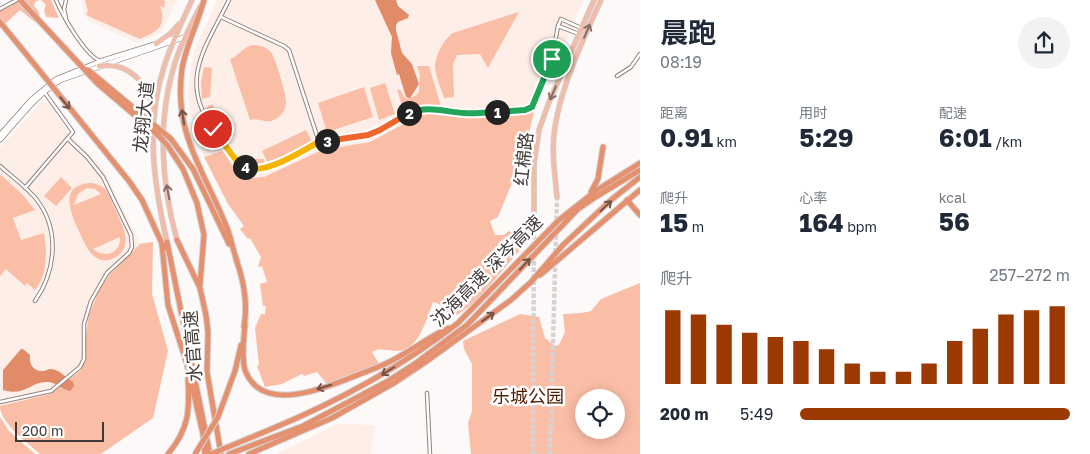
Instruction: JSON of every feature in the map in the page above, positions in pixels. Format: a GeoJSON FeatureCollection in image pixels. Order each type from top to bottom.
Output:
{"type":"FeatureCollection","features":[{"type":"Feature","properties":{"kind":"highway"},"geometry":{"type":"LineString","coordinates":[[20,0],[97,83],[158,135],[168,146],[183,169],[197,203],[204,235],[200,288]]}},
{"type":"Feature","properties":{"kind":"highway"},"geometry":{"type":"LineString","coordinates":[[204,0],[184,62],[181,88],[182,115],[192,154],[226,228],[237,260],[245,292],[244,362],[249,377],[262,390],[271,394],[284,395],[322,389],[386,364],[458,323]]}},
{"type":"Feature","properties":{"kind":"highway","name":"水官高速"},"geometry":{"type":"LineString","coordinates":[[0,22],[130,180],[165,244],[211,454]]}},
{"type":"Feature","properties":{"kind":"highway"},"geometry":{"type":"LineString","coordinates":[[67,51],[171,140],[193,169],[237,260]]}},
{"type":"Feature","properties":{"kind":"highway"},"geometry":{"type":"LineString","coordinates":[[587,197],[596,184],[603,147],[602,176],[607,180],[615,178]]}},
{"type":"Feature","properties":{"kind":"highway","name":"沈海高速 深岑高速"},"geometry":{"type":"LineString","coordinates":[[211,454],[302,416],[362,387],[439,338],[458,323],[559,220],[587,197],[640,163]]}},
{"type":"Feature","properties":{"kind":"highway","name":"沈海高速 深岑高速"},"geometry":{"type":"LineString","coordinates":[[229,454],[303,426],[350,402],[388,381],[443,344],[467,326],[578,209],[640,170]]}},
{"type":"Feature","properties":{"kind":"highway"},"geometry":{"type":"LineString","coordinates":[[531,282],[563,245],[611,200],[640,177]]}},
{"type":"Feature","properties":{"kind":"highway"},"geometry":{"type":"LineString","coordinates":[[249,454],[332,418],[394,383],[511,300],[640,190]]}},
{"type":"Feature","properties":{"kind":"highway"},"geometry":{"type":"LineString","coordinates":[[627,200],[640,215]]}},
{"type":"Feature","properties":{"kind":"highway","name":"水官高速"},"geometry":{"type":"LineString","coordinates":[[177,240],[200,288],[208,326],[206,358],[221,454]]}},
{"type":"Feature","properties":{"kind":"highway"},"geometry":{"type":"LineString","coordinates":[[165,244],[166,285],[170,311],[187,364],[205,454]]}},
{"type":"Feature","properties":{"kind":"highway"},"geometry":{"type":"LineString","coordinates":[[166,285],[172,269]]}},
{"type":"Feature","properties":{"kind":"highway"},"geometry":{"type":"LineString","coordinates":[[195,454],[218,417],[235,371],[245,324]]}},
{"type":"Feature","properties":{"kind":"highway"},"geometry":{"type":"LineString","coordinates":[[168,454],[180,437],[188,414],[187,364]]}},
{"type":"Feature","properties":{"kind":"main road","name":"龙翔大道"},"geometry":{"type":"LineString","coordinates":[[165,244],[153,167],[152,143],[160,79],[192,0]]}},
{"type":"Feature","properties":{"kind":"main road","name":"龙翔大道"},"geometry":{"type":"LineString","coordinates":[[177,240],[165,178],[163,125],[170,79],[186,37],[204,0]]}},
{"type":"Feature","properties":{"kind":"main road","name":"红棉路"},"geometry":{"type":"LineString","coordinates":[[534,212],[534,163],[539,130],[549,102],[594,0]]}},
{"type":"Feature","properties":{"kind":"main road","name":"红棉路"},"geometry":{"type":"LineString","coordinates":[[557,196],[554,129],[559,105],[585,34],[601,0]]}},
{"type":"Feature","properties":{"kind":"main road"},"geometry":{"type":"LineString","coordinates":[[156,44],[170,34],[184,17]]}},
{"type":"Feature","properties":{"kind":"main road"},"geometry":{"type":"LineString","coordinates":[[100,64],[117,66],[135,74],[148,93],[153,104],[155,116]]}},
{"type":"Feature","properties":{"kind":"street"},"geometry":{"type":"LineString","coordinates":[[0,10],[16,0]]}},
{"type":"Feature","properties":{"kind":"street"},"geometry":{"type":"LineString","coordinates":[[56,0],[67,22],[100,64]]}},
{"type":"Feature","properties":{"kind":"street"},"geometry":{"type":"LineString","coordinates":[[66,0],[64,9],[67,22]]}},
{"type":"Feature","properties":{"kind":"street"},"geometry":{"type":"LineString","coordinates":[[229,0],[200,59],[196,76],[196,91],[200,106],[207,120],[236,160],[250,170],[262,169],[319,142],[368,135],[407,114],[422,109],[468,113],[531,109],[552,59],[561,19],[581,28]]}},
{"type":"Feature","properties":{"kind":"street"},"geometry":{"type":"LineString","coordinates":[[221,17],[289,50],[319,142]]}},
{"type":"Feature","properties":{"kind":"street"},"geometry":{"type":"LineString","coordinates":[[558,26],[579,34]]}},
{"type":"Feature","properties":{"kind":"street"},"geometry":{"type":"LineString","coordinates":[[100,64],[186,37]]}},
{"type":"Feature","properties":{"kind":"street"},"geometry":{"type":"LineString","coordinates":[[0,135],[43,91],[61,80],[156,44],[175,40]]}},
{"type":"Feature","properties":{"kind":"street"},"geometry":{"type":"LineString","coordinates":[[617,76],[631,67],[640,54]]}},
{"type":"Feature","properties":{"kind":"street"},"geometry":{"type":"LineString","coordinates":[[25,188],[68,140],[73,131],[43,91]]}},
{"type":"Feature","properties":{"kind":"street"},"geometry":{"type":"LineString","coordinates":[[0,140],[43,91]]}},
{"type":"Feature","properties":{"kind":"street"},"geometry":{"type":"LineString","coordinates":[[0,402],[45,393],[57,387],[80,367],[83,362],[84,324],[94,294],[107,273],[129,253],[133,245],[131,235],[103,177],[92,162],[68,140]]}},
{"type":"Feature","properties":{"kind":"street"},"geometry":{"type":"LineString","coordinates":[[0,166],[36,198],[49,224],[53,241],[53,254],[49,273],[35,301]]}},
{"type":"Feature","properties":{"kind":"street"},"geometry":{"type":"LineString","coordinates":[[427,393],[430,454]]}},
{"type":"Feature","properties":{"kind":"shaded area"},"geometry":{"type":"Polygon","coordinates":[[[82,0],[177,0],[161,33],[137,43],[89,21],[84,13],[82,0]]]}},
{"type":"Feature","properties":{"kind":"shaded area"},"geometry":{"type":"Polygon","coordinates":[[[217,0],[584,0],[534,112],[466,118],[424,113],[370,142],[322,150],[264,177],[241,179],[223,151],[204,157],[190,113],[188,95],[191,65],[197,44],[217,0]]]}},
{"type":"Feature","properties":{"kind":"shaded area"},"geometry":{"type":"Polygon","coordinates":[[[375,0],[396,0],[398,6],[409,15],[408,18],[398,22],[396,30],[402,53],[412,64],[419,84],[410,98],[406,97],[399,74],[397,75],[391,53],[392,37],[375,0]]]}},
{"type":"Feature","properties":{"kind":"shaded area"},"geometry":{"type":"Polygon","coordinates":[[[41,102],[49,103],[69,133],[102,167],[140,243],[153,242],[152,294],[168,351],[153,418],[101,454],[40,454],[14,431],[0,411],[0,148],[41,102]]]}},
{"type":"Feature","properties":{"kind":"shaded area"},"geometry":{"type":"Polygon","coordinates":[[[21,349],[30,355],[30,361],[34,369],[44,371],[51,369],[60,372],[73,382],[74,386],[70,391],[48,382],[42,382],[17,392],[3,390],[3,370],[21,349]]]}},
{"type":"Feature","properties":{"kind":"shaded area"},"geometry":{"type":"Polygon","coordinates":[[[337,424],[375,425],[371,454],[277,454],[337,424]]]}},
{"type":"Feature","properties":{"kind":"green space"},"geometry":{"type":"Polygon","coordinates":[[[18,0],[39,0],[35,2],[34,6],[39,12],[41,27],[20,10],[0,29],[0,11],[18,0]]]}},
{"type":"Feature","properties":{"kind":"green space"},"geometry":{"type":"Polygon","coordinates":[[[41,0],[51,0],[59,18],[46,17],[44,10],[46,5],[41,0]]]}},
{"type":"Feature","properties":{"kind":"green space"},"geometry":{"type":"Polygon","coordinates":[[[85,0],[165,1],[164,8],[160,6],[162,19],[159,28],[140,39],[86,15],[88,11],[85,0]]]}},
{"type":"Feature","properties":{"kind":"green space"},"geometry":{"type":"Polygon","coordinates":[[[519,12],[488,68],[480,54],[457,55],[453,64],[454,97],[444,98],[437,79],[435,63],[446,39],[453,33],[519,12]]]}},
{"type":"Feature","properties":{"kind":"green space"},"geometry":{"type":"Polygon","coordinates":[[[252,45],[264,47],[272,54],[283,86],[286,99],[285,108],[280,116],[272,121],[250,120],[230,59],[252,45]]]}},
{"type":"Feature","properties":{"kind":"green space"},"geometry":{"type":"Polygon","coordinates":[[[417,66],[429,66],[440,103],[439,107],[424,107],[404,113],[397,89],[400,90],[406,99],[415,96],[419,92],[420,75],[417,66]]]}},
{"type":"Feature","properties":{"kind":"green space"},"geometry":{"type":"Polygon","coordinates":[[[204,67],[212,68],[210,97],[202,99],[201,83],[204,67]]]}},
{"type":"Feature","properties":{"kind":"green space"},"geometry":{"type":"Polygon","coordinates":[[[385,83],[395,114],[379,120],[370,88],[385,83]]]}},
{"type":"Feature","properties":{"kind":"green space"},"geometry":{"type":"Polygon","coordinates":[[[364,87],[373,117],[327,132],[318,103],[364,87]]]}},
{"type":"Feature","properties":{"kind":"green space"},"geometry":{"type":"Polygon","coordinates":[[[212,104],[227,127],[221,131],[206,108],[212,104]]]}},
{"type":"Feature","properties":{"kind":"green space"},"geometry":{"type":"Polygon","coordinates":[[[534,112],[523,158],[517,163],[515,173],[517,176],[512,183],[498,217],[490,221],[495,235],[504,235],[509,231],[520,237],[517,244],[522,248],[481,295],[453,318],[452,316],[448,318],[439,304],[433,302],[420,334],[410,346],[403,350],[372,352],[379,364],[327,384],[317,372],[304,376],[302,374],[282,384],[265,387],[257,366],[259,365],[255,328],[261,314],[265,314],[266,306],[263,306],[260,284],[267,282],[262,266],[258,267],[261,257],[250,238],[248,239],[240,229],[244,226],[228,204],[204,157],[223,151],[241,179],[264,177],[322,150],[370,142],[424,113],[466,118],[534,112]]]}},
{"type":"Feature","properties":{"kind":"green space"},"geometry":{"type":"Polygon","coordinates":[[[306,130],[312,142],[268,163],[262,151],[306,130]]]}},
{"type":"Feature","properties":{"kind":"green space"},"geometry":{"type":"Polygon","coordinates":[[[246,154],[255,159],[264,159],[265,165],[253,165],[243,159],[246,154]]]}},
{"type":"Feature","properties":{"kind":"green space"},"geometry":{"type":"Polygon","coordinates":[[[1,175],[23,195],[35,210],[13,218],[21,240],[44,233],[46,263],[42,277],[35,290],[27,283],[25,286],[6,269],[0,276],[1,175]]]}},
{"type":"Feature","properties":{"kind":"green space"},"geometry":{"type":"Polygon","coordinates":[[[61,177],[72,188],[56,206],[44,196],[61,177]]]}},
{"type":"Feature","properties":{"kind":"green space"},"geometry":{"type":"Polygon","coordinates":[[[94,183],[99,185],[104,188],[110,198],[123,227],[126,240],[122,252],[116,257],[101,260],[95,257],[86,247],[70,206],[71,193],[81,185],[94,183]],[[87,188],[78,194],[74,205],[101,194],[95,189],[87,188]],[[120,237],[93,249],[102,254],[111,253],[118,247],[120,237]]]}},
{"type":"Feature","properties":{"kind":"green space"},"geometry":{"type":"Polygon","coordinates":[[[153,242],[152,294],[168,351],[153,418],[101,454],[40,454],[9,426],[1,412],[0,406],[50,394],[80,371],[86,359],[86,335],[89,315],[99,290],[109,275],[140,244],[153,242]]]}},
{"type":"Feature","properties":{"kind":"green space","name":"乐城公园"},"geometry":{"type":"Polygon","coordinates":[[[640,283],[640,454],[471,454],[468,423],[472,411],[472,364],[464,349],[463,341],[520,314],[539,317],[545,338],[555,346],[559,345],[565,332],[563,314],[591,311],[601,299],[640,283]]]}},
{"type":"Feature","properties":{"kind":"green space"},"geometry":{"type":"Polygon","coordinates":[[[0,417],[9,431],[35,454],[0,454],[0,417]]]}},
{"type":"Feature","properties":{"kind":"tunnel"},"geometry":{"type":"LineString","coordinates":[[550,454],[557,197]]}},
{"type":"Feature","properties":{"kind":"tunnel"},"geometry":{"type":"LineString","coordinates":[[533,454],[534,212]]}},
{"type":"Feature","properties":{"kind":"route"},"geometry":{"type":"LineString","coordinates":[[213,129],[236,160],[250,170],[262,169],[319,142],[374,133],[416,110],[434,108],[468,113],[531,109],[552,59]]}}]}
